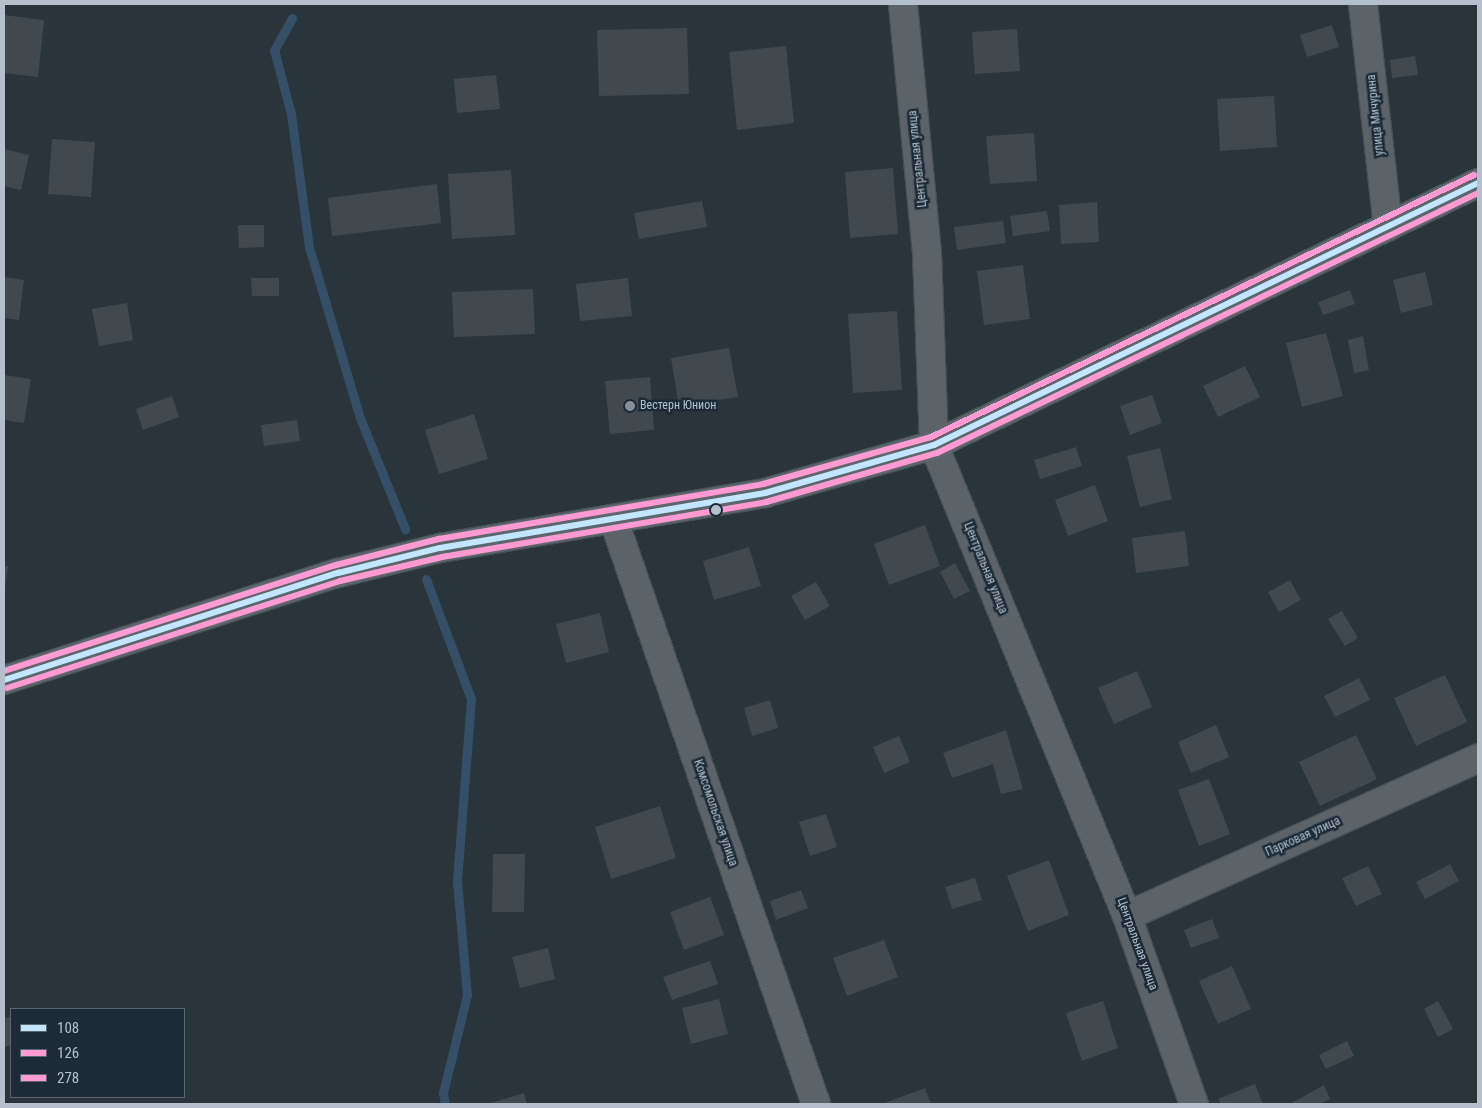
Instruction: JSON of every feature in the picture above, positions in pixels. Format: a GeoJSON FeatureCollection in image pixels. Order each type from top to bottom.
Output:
{"type":"FeatureCollection","features":[{"type":"Feature","properties":{"kind":"street","name":"Центральная улица"},"geometry":{"type":"LineString","coordinates":[[903,4],[927,253],[934,445],[1127,916],[1194,1104]]}},
{"type":"Feature","properties":{"kind":"street","name":"улица Мичурина"},"geometry":{"type":"LineString","coordinates":[[1363,4],[1388,227]]}},
{"type":"Feature","properties":{"kind":"street"},"geometry":{"type":"LineString","coordinates":[[4,680],[338,573],[440,548],[614,521],[765,493],[934,445],[1478,184]]}},
{"type":"Feature","properties":{"kind":"street","name":"Комсомольская улица"},"geometry":{"type":"LineString","coordinates":[[614,521],[816,1104]]}},
{"type":"Feature","properties":{"kind":"street","name":"Парковая улица"},"geometry":{"type":"LineString","coordinates":[[1127,916],[1478,758]]}},
{"type":"Feature","properties":{"kind":"building"},"geometry":{"type":"Polygon","coordinates":[[[4,15],[44,20],[38,77],[4,73],[4,15]]]}},
{"type":"Feature","properties":{"kind":"building"},"geometry":{"type":"Polygon","coordinates":[[[1332,25],[1339,47],[1307,57],[1300,35],[1332,25]]]}},
{"type":"Feature","properties":{"kind":"building"},"geometry":{"type":"Polygon","coordinates":[[[687,28],[689,94],[599,96],[597,30],[687,28]]]}},
{"type":"Feature","properties":{"kind":"building"},"geometry":{"type":"Polygon","coordinates":[[[1017,29],[1020,71],[975,74],[972,32],[1017,29]]]}},
{"type":"Feature","properties":{"kind":"building"},"geometry":{"type":"Polygon","coordinates":[[[786,46],[794,123],[737,130],[729,52],[786,46]]]}},
{"type":"Feature","properties":{"kind":"building"},"geometry":{"type":"Polygon","coordinates":[[[1415,56],[1418,75],[1392,78],[1390,60],[1415,56]]]}},
{"type":"Feature","properties":{"kind":"building"},"geometry":{"type":"Polygon","coordinates":[[[496,75],[500,109],[457,113],[454,79],[496,75]]]}},
{"type":"Feature","properties":{"kind":"building"},"geometry":{"type":"Polygon","coordinates":[[[1274,96],[1277,147],[1220,151],[1217,99],[1274,96]]]}},
{"type":"Feature","properties":{"kind":"building"},"geometry":{"type":"Polygon","coordinates":[[[1034,133],[1037,181],[990,184],[986,136],[1034,133]]]}},
{"type":"Feature","properties":{"kind":"building"},"geometry":{"type":"Polygon","coordinates":[[[52,139],[95,142],[91,197],[48,194],[52,139]]]}},
{"type":"Feature","properties":{"kind":"building"},"geometry":{"type":"Polygon","coordinates":[[[4,149],[29,155],[21,190],[4,186],[4,149]]]}},
{"type":"Feature","properties":{"kind":"building"},"geometry":{"type":"Polygon","coordinates":[[[893,168],[898,234],[850,238],[845,172],[893,168]]]}},
{"type":"Feature","properties":{"kind":"building"},"geometry":{"type":"Polygon","coordinates":[[[511,170],[515,235],[452,239],[448,174],[511,170]]]}},
{"type":"Feature","properties":{"kind":"building"},"geometry":{"type":"Polygon","coordinates":[[[437,184],[441,223],[332,236],[328,198],[437,184]]]}},
{"type":"Feature","properties":{"kind":"building"},"geometry":{"type":"Polygon","coordinates":[[[702,201],[707,227],[639,239],[634,213],[702,201]]]}},
{"type":"Feature","properties":{"kind":"building"},"geometry":{"type":"Polygon","coordinates":[[[1097,202],[1099,242],[1061,244],[1059,205],[1097,202]]]}},
{"type":"Feature","properties":{"kind":"building"},"geometry":{"type":"Polygon","coordinates":[[[1047,211],[1050,231],[1013,236],[1010,216],[1047,211]]]}},
{"type":"Feature","properties":{"kind":"building"},"geometry":{"type":"Polygon","coordinates":[[[1003,221],[1006,243],[957,250],[954,227],[1003,221]]]}},
{"type":"Feature","properties":{"kind":"building"},"geometry":{"type":"Polygon","coordinates":[[[238,225],[264,225],[264,247],[239,248],[238,225]]]}},
{"type":"Feature","properties":{"kind":"building"},"geometry":{"type":"Polygon","coordinates":[[[1023,265],[1030,319],[984,325],[977,271],[1023,265]]]}},
{"type":"Feature","properties":{"kind":"building"},"geometry":{"type":"Polygon","coordinates":[[[1425,272],[1433,305],[1401,313],[1393,280],[1425,272]]]}},
{"type":"Feature","properties":{"kind":"building"},"geometry":{"type":"Polygon","coordinates":[[[4,277],[24,280],[19,320],[4,318],[4,277]]]}},
{"type":"Feature","properties":{"kind":"building"},"geometry":{"type":"Polygon","coordinates":[[[251,278],[279,278],[279,296],[252,296],[251,278]]]}},
{"type":"Feature","properties":{"kind":"building"},"geometry":{"type":"Polygon","coordinates":[[[628,278],[632,316],[580,321],[576,284],[628,278]]]}},
{"type":"Feature","properties":{"kind":"building"},"geometry":{"type":"Polygon","coordinates":[[[533,289],[535,334],[454,337],[452,292],[533,289]]]}},
{"type":"Feature","properties":{"kind":"building"},"geometry":{"type":"Polygon","coordinates":[[[1350,290],[1355,304],[1323,315],[1318,302],[1350,290]]]}},
{"type":"Feature","properties":{"kind":"building"},"geometry":{"type":"Polygon","coordinates":[[[127,303],[133,340],[99,346],[92,309],[127,303]]]}},
{"type":"Feature","properties":{"kind":"building"},"geometry":{"type":"Polygon","coordinates":[[[897,311],[902,390],[853,393],[848,314],[897,311]]]}},
{"type":"Feature","properties":{"kind":"building"},"geometry":{"type":"Polygon","coordinates":[[[1326,333],[1343,396],[1302,407],[1286,343],[1326,333]]]}},
{"type":"Feature","properties":{"kind":"building"},"geometry":{"type":"Polygon","coordinates":[[[1363,336],[1369,370],[1354,373],[1348,340],[1363,336]]]}},
{"type":"Feature","properties":{"kind":"building"},"geometry":{"type":"Polygon","coordinates":[[[729,348],[738,397],[679,406],[671,358],[729,348]]]}},
{"type":"Feature","properties":{"kind":"building"},"geometry":{"type":"Polygon","coordinates":[[[1245,366],[1260,397],[1218,417],[1203,386],[1245,366]]]}},
{"type":"Feature","properties":{"kind":"building"},"geometry":{"type":"Polygon","coordinates":[[[4,375],[31,379],[24,423],[4,420],[4,375]]]}},
{"type":"Feature","properties":{"kind":"building","name":"Вестерн Юнион"},"geometry":{"type":"Polygon","coordinates":[[[650,377],[654,430],[610,434],[605,381],[650,377]]]}},
{"type":"Feature","properties":{"kind":"building"},"geometry":{"type":"Polygon","coordinates":[[[1152,395],[1162,423],[1130,435],[1120,406],[1152,395]]]}},
{"type":"Feature","properties":{"kind":"building"},"geometry":{"type":"Polygon","coordinates":[[[172,396],[179,417],[143,430],[136,409],[172,396]]]}},
{"type":"Feature","properties":{"kind":"building"},"geometry":{"type":"Polygon","coordinates":[[[474,414],[488,459],[439,474],[425,430],[474,414]]]}},
{"type":"Feature","properties":{"kind":"building"},"geometry":{"type":"Polygon","coordinates":[[[297,420],[300,441],[264,446],[261,425],[297,420]]]}},
{"type":"Feature","properties":{"kind":"building"},"geometry":{"type":"Polygon","coordinates":[[[1076,447],[1082,466],[1040,479],[1034,460],[1076,447]]]}},
{"type":"Feature","properties":{"kind":"building"},"geometry":{"type":"Polygon","coordinates":[[[1160,448],[1172,499],[1140,507],[1127,456],[1160,448]]]}},
{"type":"Feature","properties":{"kind":"building"},"geometry":{"type":"Polygon","coordinates":[[[1095,485],[1108,521],[1068,536],[1055,500],[1095,485]]]}},
{"type":"Feature","properties":{"kind":"building"},"geometry":{"type":"Polygon","coordinates":[[[925,525],[940,566],[889,585],[874,544],[925,525]]]}},
{"type":"Feature","properties":{"kind":"building"},"geometry":{"type":"Polygon","coordinates":[[[1185,531],[1189,566],[1136,573],[1132,538],[1185,531]]]}},
{"type":"Feature","properties":{"kind":"building"},"geometry":{"type":"Polygon","coordinates":[[[749,547],[761,586],[714,600],[703,561],[749,547]]]}},
{"type":"Feature","properties":{"kind":"building"},"geometry":{"type":"Polygon","coordinates":[[[955,563],[970,591],[954,599],[940,572],[955,563]]]}},
{"type":"Feature","properties":{"kind":"building"},"geometry":{"type":"Polygon","coordinates":[[[4,566],[8,566],[5,587],[4,587],[4,566]]]}},
{"type":"Feature","properties":{"kind":"building"},"geometry":{"type":"Polygon","coordinates":[[[1290,580],[1301,600],[1279,612],[1268,592],[1290,580]]]}},
{"type":"Feature","properties":{"kind":"building"},"geometry":{"type":"Polygon","coordinates":[[[816,582],[830,606],[805,620],[791,596],[816,582]]]}},
{"type":"Feature","properties":{"kind":"building"},"geometry":{"type":"Polygon","coordinates":[[[1342,611],[1358,638],[1345,646],[1328,619],[1342,611]]]}},
{"type":"Feature","properties":{"kind":"building"},"geometry":{"type":"Polygon","coordinates":[[[600,613],[609,652],[566,663],[556,624],[600,613]]]}},
{"type":"Feature","properties":{"kind":"building"},"geometry":{"type":"Polygon","coordinates":[[[1137,671],[1152,707],[1114,724],[1098,688],[1137,671]]]}},
{"type":"Feature","properties":{"kind":"building"},"geometry":{"type":"Polygon","coordinates":[[[1445,675],[1467,722],[1416,746],[1394,698],[1445,675]]]}},
{"type":"Feature","properties":{"kind":"building"},"geometry":{"type":"Polygon","coordinates":[[[1359,678],[1370,700],[1335,717],[1324,696],[1359,678]]]}},
{"type":"Feature","properties":{"kind":"building"},"geometry":{"type":"Polygon","coordinates":[[[770,700],[778,728],[752,736],[744,708],[770,700]]]}},
{"type":"Feature","properties":{"kind":"building"},"geometry":{"type":"Polygon","coordinates":[[[1216,725],[1229,757],[1191,773],[1178,742],[1216,725]]]}},
{"type":"Feature","properties":{"kind":"building"},"geometry":{"type":"Polygon","coordinates":[[[1006,730],[1023,789],[1001,794],[993,764],[952,778],[943,753],[1006,730]]]}},
{"type":"Feature","properties":{"kind":"building"},"geometry":{"type":"Polygon","coordinates":[[[1356,735],[1377,779],[1320,806],[1299,762],[1356,735]]]}},
{"type":"Feature","properties":{"kind":"building"},"geometry":{"type":"Polygon","coordinates":[[[899,736],[910,762],[884,773],[873,747],[899,736]]]}},
{"type":"Feature","properties":{"kind":"building"},"geometry":{"type":"Polygon","coordinates":[[[1209,779],[1230,834],[1199,846],[1178,790],[1209,779]]]}},
{"type":"Feature","properties":{"kind":"building"},"geometry":{"type":"Polygon","coordinates":[[[660,806],[676,858],[611,879],[595,827],[660,806]]]}},
{"type":"Feature","properties":{"kind":"building"},"geometry":{"type":"Polygon","coordinates":[[[826,814],[837,847],[810,856],[799,822],[826,814]]]}},
{"type":"Feature","properties":{"kind":"building"},"geometry":{"type":"Polygon","coordinates":[[[493,854],[525,854],[524,912],[492,912],[493,854]]]}},
{"type":"Feature","properties":{"kind":"building"},"geometry":{"type":"Polygon","coordinates":[[[1049,860],[1069,915],[1028,931],[1007,876],[1049,860]]]}},
{"type":"Feature","properties":{"kind":"building"},"geometry":{"type":"Polygon","coordinates":[[[1450,864],[1459,881],[1425,899],[1416,882],[1450,864]]]}},
{"type":"Feature","properties":{"kind":"building"},"geometry":{"type":"Polygon","coordinates":[[[1368,866],[1382,894],[1356,906],[1342,878],[1368,866]]]}},
{"type":"Feature","properties":{"kind":"building"},"geometry":{"type":"Polygon","coordinates":[[[975,878],[982,900],[952,909],[945,887],[975,878]]]}},
{"type":"Feature","properties":{"kind":"building"},"geometry":{"type":"Polygon","coordinates":[[[801,890],[808,908],[776,920],[770,901],[801,890]]]}},
{"type":"Feature","properties":{"kind":"building"},"geometry":{"type":"Polygon","coordinates":[[[710,897],[724,935],[684,950],[670,912],[710,897]]]}},
{"type":"Feature","properties":{"kind":"building"},"geometry":{"type":"Polygon","coordinates":[[[1212,919],[1219,938],[1191,948],[1184,930],[1212,919]]]}},
{"type":"Feature","properties":{"kind":"building"},"geometry":{"type":"Polygon","coordinates":[[[884,940],[898,977],[847,996],[833,958],[884,940]]]}},
{"type":"Feature","properties":{"kind":"building"},"geometry":{"type":"Polygon","coordinates":[[[548,948],[555,979],[520,988],[512,957],[548,948]]]}},
{"type":"Feature","properties":{"kind":"building"},"geometry":{"type":"Polygon","coordinates":[[[710,961],[718,984],[672,1000],[663,977],[710,961]]]}},
{"type":"Feature","properties":{"kind":"building"},"geometry":{"type":"Polygon","coordinates":[[[1232,966],[1251,1009],[1218,1024],[1199,981],[1232,966]]]}},
{"type":"Feature","properties":{"kind":"building"},"geometry":{"type":"Polygon","coordinates":[[[719,999],[728,1034],[691,1044],[682,1008],[719,999]]]}},
{"type":"Feature","properties":{"kind":"building"},"geometry":{"type":"Polygon","coordinates":[[[1103,1001],[1118,1048],[1082,1061],[1066,1013],[1103,1001]]]}},
{"type":"Feature","properties":{"kind":"building"},"geometry":{"type":"Polygon","coordinates":[[[1438,1001],[1453,1029],[1438,1037],[1424,1009],[1438,1001]]]}},
{"type":"Feature","properties":{"kind":"building"},"geometry":{"type":"Polygon","coordinates":[[[10,1016],[10,1045],[4,1047],[4,1019],[10,1016]]]}},
{"type":"Feature","properties":{"kind":"building"},"geometry":{"type":"Polygon","coordinates":[[[1347,1041],[1354,1056],[1326,1069],[1319,1055],[1347,1041]]]}},
{"type":"Feature","properties":{"kind":"building"},"geometry":{"type":"Polygon","coordinates":[[[1255,1084],[1263,1104],[1221,1104],[1218,1099],[1255,1084]]]}},
{"type":"Feature","properties":{"kind":"building"},"geometry":{"type":"Polygon","coordinates":[[[1324,1085],[1330,1099],[1319,1104],[1290,1104],[1324,1085]]]}},
{"type":"Feature","properties":{"kind":"building"},"geometry":{"type":"Polygon","coordinates":[[[925,1088],[931,1104],[882,1104],[925,1088]]]}},
{"type":"Feature","properties":{"kind":"building"},"geometry":{"type":"Polygon","coordinates":[[[524,1093],[527,1104],[487,1104],[524,1093]]]}},
{"type":"Feature","properties":{"kind":"waterway"},"geometry":{"type":"LineString","coordinates":[[292,18],[274,50],[291,114],[309,247],[360,418],[405,529]]}},
{"type":"Feature","properties":{"kind":"waterway"},"geometry":{"type":"LineString","coordinates":[[426,579],[471,699],[457,881],[467,995],[443,1093],[445,1104]]}},
{"type":"Feature","properties":{"kind":"transit line","name":"278"},"geometry":{"type":"LineString","coordinates":[[4,671],[336,565],[439,539],[763,484],[931,437],[1474,175]]}},
{"type":"Feature","properties":{"kind":"transit line","name":"108"},"geometry":{"type":"LineString","coordinates":[[4,680],[338,573],[440,548],[765,493],[934,445],[1478,183]]}},
{"type":"Feature","properties":{"kind":"transit line","name":"126"},"geometry":{"type":"LineString","coordinates":[[7,688],[340,581],[442,557],[766,502],[937,453],[1478,193]]}},
{"type":"Feature","properties":{"kind":"place","name":"Вестерн Юнион"},"geometry":{"type":"Point","coordinates":[630,406]}}]}
